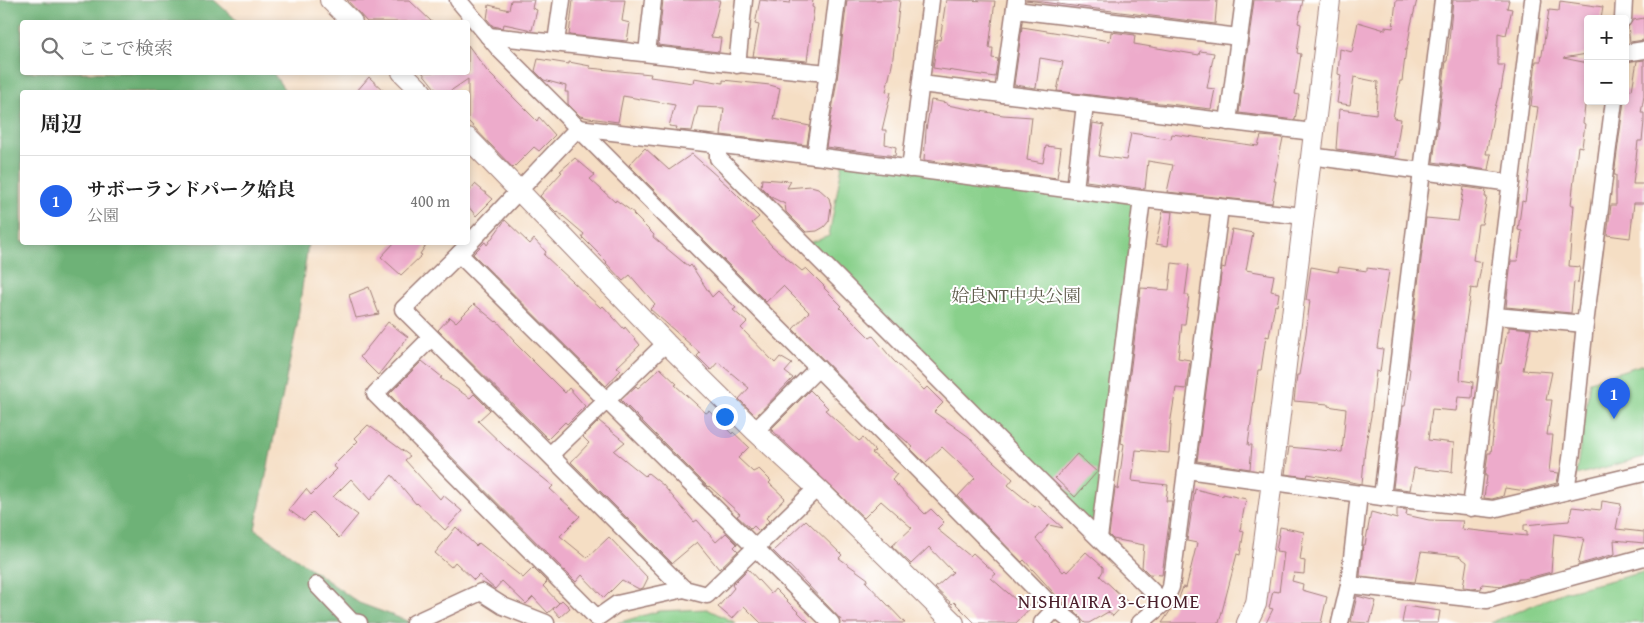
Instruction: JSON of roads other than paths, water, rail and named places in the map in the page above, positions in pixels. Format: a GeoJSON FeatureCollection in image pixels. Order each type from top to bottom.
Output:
{"type":"FeatureCollection","features":[{"type":"Feature","properties":{"kind":"street"},"geometry":{"type":"LineString","coordinates":[[330,0],[350,20]]}},
{"type":"Feature","properties":{"kind":"street"},"geometry":{"type":"LineString","coordinates":[[556,42],[562,0]]}},
{"type":"Feature","properties":{"kind":"street"},"geometry":{"type":"LineString","coordinates":[[647,53],[654,0]]}},
{"type":"Feature","properties":{"kind":"street"},"geometry":{"type":"LineString","coordinates":[[737,65],[744,0]]}},
{"type":"Feature","properties":{"kind":"street"},"geometry":{"type":"LineString","coordinates":[[814,156],[828,73],[837,0]]}},
{"type":"Feature","properties":{"kind":"street"},"geometry":{"type":"LineString","coordinates":[[910,169],[932,0]]}},
{"type":"Feature","properties":{"kind":"street"},"geometry":{"type":"LineString","coordinates":[[1228,122],[1244,0]]}},
{"type":"Feature","properties":{"kind":"street"},"geometry":{"type":"LineString","coordinates":[[1247,623],[1256,604],[1330,0]]}},
{"type":"Feature","properties":{"kind":"street"},"geometry":{"type":"LineString","coordinates":[[1382,497],[1443,0]]}},
{"type":"Feature","properties":{"kind":"street"},"geometry":{"type":"LineString","coordinates":[[1471,508],[1533,0]]}},
{"type":"Feature","properties":{"kind":"street"},"geometry":{"type":"LineString","coordinates":[[1623,15],[1624,0]]}},
{"type":"Feature","properties":{"kind":"street"},"geometry":{"type":"LineString","coordinates":[[460,1],[500,50],[818,368],[1055,609],[1073,623]]}},
{"type":"Feature","properties":{"kind":"street"},"geometry":{"type":"LineString","coordinates":[[1003,94],[1015,5],[1239,37]]}},
{"type":"Feature","properties":{"kind":"street"},"geometry":{"type":"LineString","coordinates":[[488,36],[556,42],[737,65],[828,73]]}},
{"type":"Feature","properties":{"kind":"street"},"geometry":{"type":"LineString","coordinates":[[1629,52],[1644,50]]}},
{"type":"Feature","properties":{"kind":"street"},"geometry":{"type":"LineString","coordinates":[[405,75],[420,90]]}},
{"type":"Feature","properties":{"kind":"street"},"geometry":{"type":"LineString","coordinates":[[921,84],[1313,132]]}},
{"type":"Feature","properties":{"kind":"street"},"geometry":{"type":"LineString","coordinates":[[1075,190],[1085,104]]}},
{"type":"Feature","properties":{"kind":"street"},"geometry":{"type":"LineString","coordinates":[[1566,491],[1572,452],[1585,324],[1613,105]]}},
{"type":"Feature","properties":{"kind":"street"},"geometry":{"type":"LineString","coordinates":[[578,128],[814,156],[1142,199],[1304,216]]}},
{"type":"Feature","properties":{"kind":"street"},"geometry":{"type":"LineString","coordinates":[[470,244],[578,128]]}},
{"type":"Feature","properties":{"kind":"street"},"geometry":{"type":"LineString","coordinates":[[470,140],[666,343],[954,623]]}},
{"type":"Feature","properties":{"kind":"street"},"geometry":{"type":"LineString","coordinates":[[718,146],[718,158],[999,440],[1164,602]]}},
{"type":"Feature","properties":{"kind":"street"},"geometry":{"type":"LineString","coordinates":[[1310,156],[1510,183]]}},
{"type":"Feature","properties":{"kind":"street"},"geometry":{"type":"LineString","coordinates":[[1099,538],[1142,199]]}},
{"type":"Feature","properties":{"kind":"street"},"geometry":{"type":"LineString","coordinates":[[1140,623],[1164,602],[1171,587],[1220,208]]}},
{"type":"Feature","properties":{"kind":"street"},"geometry":{"type":"LineString","coordinates":[[469,245],[403,309],[684,589]]}},
{"type":"Feature","properties":{"kind":"street"},"geometry":{"type":"LineString","coordinates":[[460,254],[831,623]]}},
{"type":"Feature","properties":{"kind":"street"},"geometry":{"type":"LineString","coordinates":[[1495,316],[1585,324]]}},
{"type":"Feature","properties":{"kind":"street"},"geometry":{"type":"LineString","coordinates":[[431,338],[375,394],[594,621],[617,604],[684,589],[707,595],[817,488]]}},
{"type":"Feature","properties":{"kind":"street"},"geometry":{"type":"LineString","coordinates":[[550,455],[666,343]]}},
{"type":"Feature","properties":{"kind":"street"},"geometry":{"type":"LineString","coordinates":[[755,431],[818,368]]}},
{"type":"Feature","properties":{"kind":"street"},"geometry":{"type":"LineString","coordinates":[[1187,470],[1382,497],[1493,509],[1644,472]]}},
{"type":"Feature","properties":{"kind":"street"},"geometry":{"type":"LineString","coordinates":[[1340,623],[1349,585],[1359,494]]}},
{"type":"Feature","properties":{"kind":"street"},"geometry":{"type":"LineString","coordinates":[[1349,585],[1487,600],[1644,557]]}},
{"type":"Feature","properties":{"kind":"street"},"geometry":{"type":"LineString","coordinates":[[317,586],[352,622],[359,623]]}},
{"type":"Feature","properties":{"kind":"street"},"geometry":{"type":"LineString","coordinates":[[414,623],[481,592],[503,606],[546,623]]}},
{"type":"Feature","properties":{"kind":"street"},"geometry":{"type":"LineString","coordinates":[[1042,623],[1055,609]]}},
{"type":"Feature","properties":{"kind":"place","name":"サボーランドパーク姶良"},"geometry":{"type":"Point","coordinates":[1614,419]}},
{"type":"Feature","properties":{"kind":"district","name":"NISHIAIRA 3-CHOME"},"geometry":{"type":"Point","coordinates":[1109,601]}},
{"type":"Feature","properties":{"kind":"park label","name":"姶良NT中央公園"},"geometry":{"type":"Point","coordinates":[1016,296]}}]}
